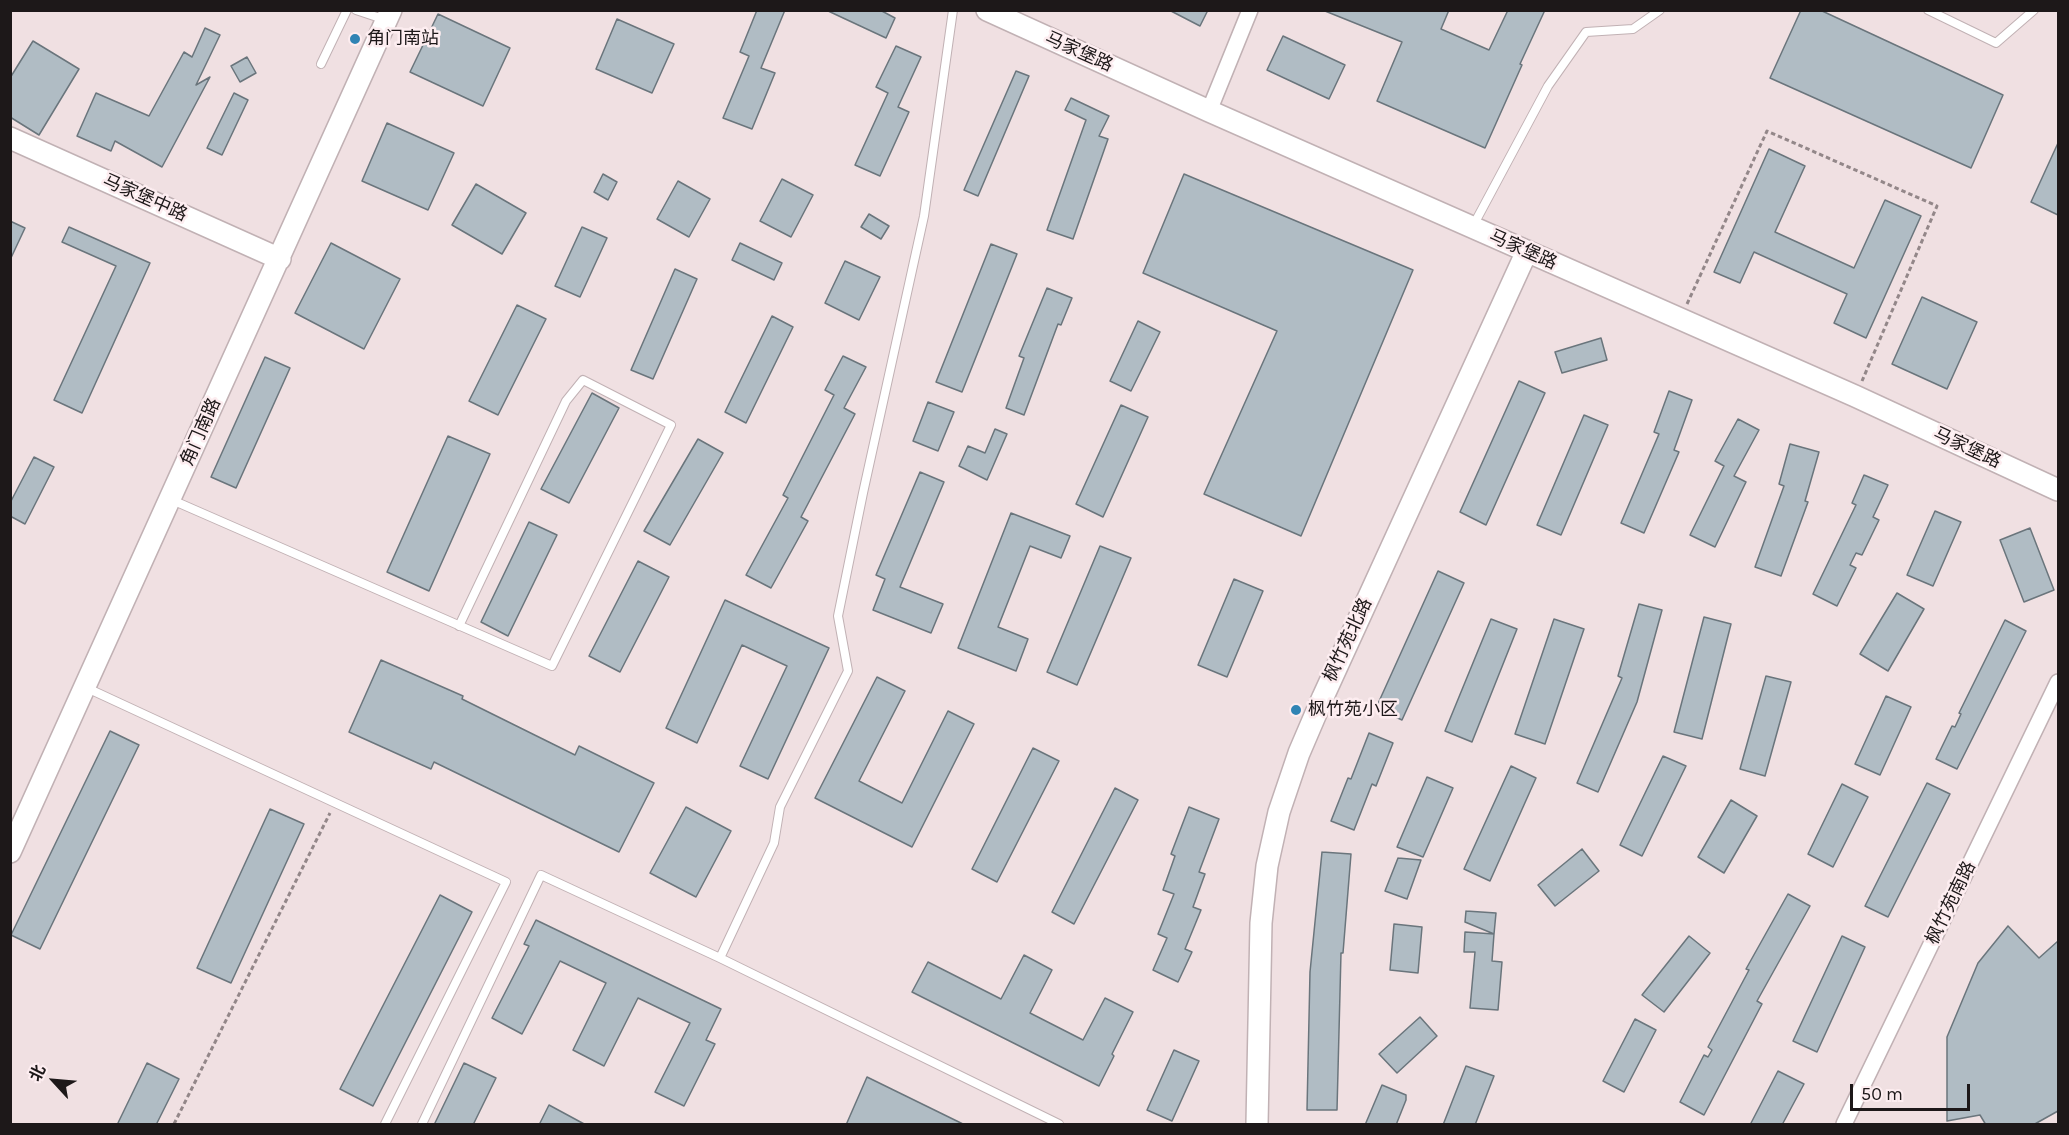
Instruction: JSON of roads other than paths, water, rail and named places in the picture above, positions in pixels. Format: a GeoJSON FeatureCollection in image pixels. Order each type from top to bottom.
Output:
{"type":"FeatureCollection","features":[{"type":"Feature","properties":{"kind":"street","name":"马家堡路"},"geometry":{"type":"LineString","coordinates":[[987,10],[1209,111],[1855,396],[2058,490]]}},
{"type":"Feature","properties":{"kind":"street"},"geometry":{"type":"LineString","coordinates":[[1209,111],[1250,10]]}},
{"type":"Feature","properties":{"kind":"street","name":"角门南路"},"geometry":{"type":"LineString","coordinates":[[10,852],[389,15]]}},
{"type":"Feature","properties":{"kind":"street","name":"马家堡中路"},"geometry":{"type":"LineString","coordinates":[[10,138],[280,259]]}},
{"type":"Feature","properties":{"kind":"street","name":"枫竹苑北路"},"geometry":{"type":"LineString","coordinates":[[1257,1125],[1261,923],[1267,866],[1279,812],[1299,753],[1323,697],[1527,252]]}},
{"type":"Feature","properties":{"kind":"street","name":"枫竹苑南路"},"geometry":{"type":"LineString","coordinates":[[1844,1125],[2058,682]]}},
{"type":"Feature","properties":{"kind":"lane"},"geometry":{"type":"LineString","coordinates":[[321,63],[347,10]]}},
{"type":"Feature","properties":{"kind":"lane"},"geometry":{"type":"LineString","coordinates":[[356,10],[389,15]]}},
{"type":"Feature","properties":{"kind":"lane"},"geometry":{"type":"LineString","coordinates":[[720,958],[774,843],[780,807],[848,671],[838,616],[924,216],[954,10]]}},
{"type":"Feature","properties":{"kind":"lane"},"geometry":{"type":"LineString","coordinates":[[1472,227],[1548,86],[1586,32],[1633,29],[1660,10]]}},
{"type":"Feature","properties":{"kind":"lane"},"geometry":{"type":"LineString","coordinates":[[1928,10],[1996,43],[2034,10]]}},
{"type":"Feature","properties":{"kind":"lane"},"geometry":{"type":"LineString","coordinates":[[171,499],[459,626],[552,666],[671,425],[583,380],[566,401],[459,626]]}},
{"type":"Feature","properties":{"kind":"lane"},"geometry":{"type":"LineString","coordinates":[[86,687],[506,882],[385,1125]]}},
{"type":"Feature","properties":{"kind":"lane"},"geometry":{"type":"LineString","coordinates":[[422,1125],[541,875],[720,958],[1059,1125]]}},
{"type":"Feature","properties":{"kind":"place","name":"角门南站"},"geometry":{"type":"Point","coordinates":[355,39]}},
{"type":"Feature","properties":{"kind":"place","name":"枫竹苑小区"},"geometry":{"type":"Point","coordinates":[1296,710]}}]}
